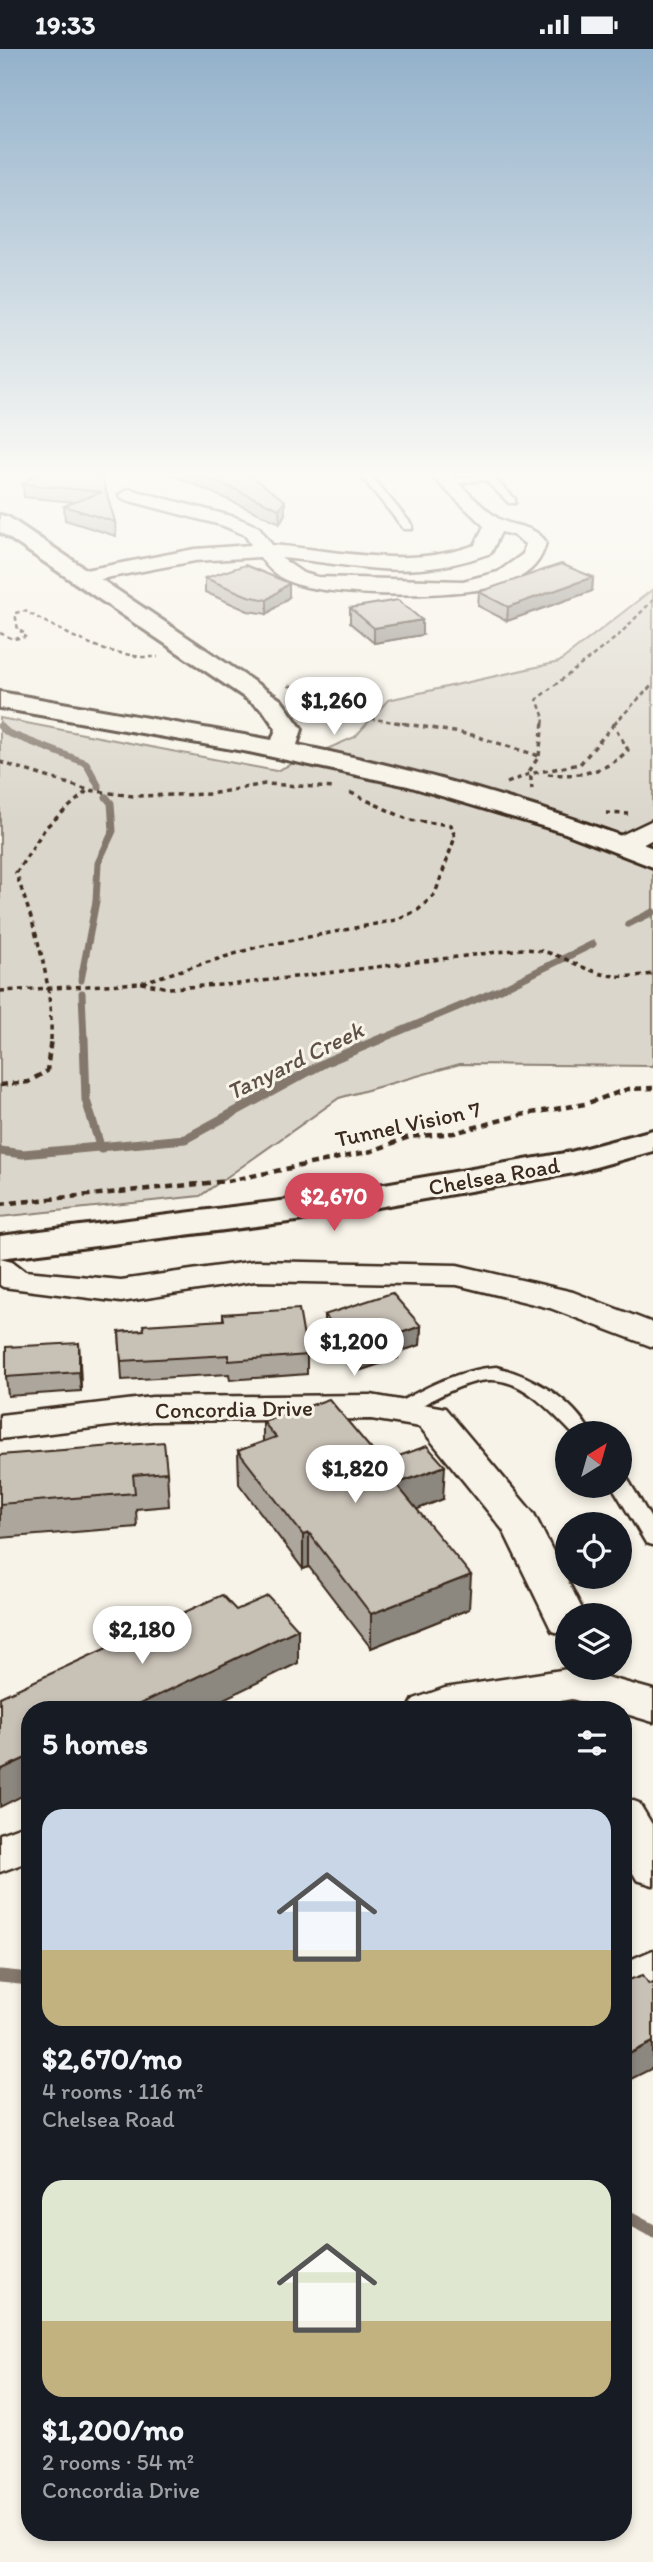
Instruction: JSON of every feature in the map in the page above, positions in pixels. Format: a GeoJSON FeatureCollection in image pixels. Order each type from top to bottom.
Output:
{"type":"FeatureCollection","features":[{"type":"Feature","properties":{"kind":"street"},"geometry":{"type":"LineString","coordinates":[[97,588],[272,705],[289,729],[282,751]]}},
{"type":"Feature","properties":{"kind":"street"},"geometry":{"type":"LineString","coordinates":[[0,700],[383,772],[491,800],[644,847]]}},
{"type":"Feature","properties":{"kind":"street","name":"Chelsea Road"},"geometry":{"type":"LineString","coordinates":[[0,1247],[297,1210],[574,1162],[653,1140]]}},
{"type":"Feature","properties":{"kind":"street"},"geometry":{"type":"LineString","coordinates":[[0,1268],[15,1280],[121,1291],[255,1271],[457,1275],[561,1300],[653,1336]]}},
{"type":"Feature","properties":{"kind":"street","name":"Concordia Drive"},"geometry":{"type":"LineString","coordinates":[[0,1427],[152,1409],[371,1407],[432,1417],[520,1524],[558,1603]]}},
{"type":"Feature","properties":{"kind":"street"},"geometry":{"type":"LineString","coordinates":[[467,1701],[577,1687],[653,1706]]}},
{"type":"Feature","properties":{"kind":"street"},"geometry":{"type":"LineString","coordinates":[[632,1831],[653,1867]]}},
{"type":"Feature","properties":{"kind":"street"},"geometry":{"type":"LineString","coordinates":[[0,1854],[21,1845]]}},
{"type":"Feature","properties":{"kind":"street"},"geometry":{"type":"LineString","coordinates":[[632,1982],[653,1970]]}},
{"type":"Feature","properties":{"kind":"lane"},"geometry":{"type":"LineString","coordinates":[[397,1411],[433,1390],[472,1374],[495,1371],[513,1374],[539,1390],[571,1421]]}},
{"type":"Feature","properties":{"kind":"lane"},"geometry":{"type":"LineString","coordinates":[[629,1498],[653,1538]]}},
{"type":"Feature","properties":{"kind":"path"},"geometry":{"type":"LineString","coordinates":[[529,774],[539,756],[544,718],[537,699],[618,636],[653,600]]}},
{"type":"Feature","properties":{"kind":"path"},"geometry":{"type":"LineString","coordinates":[[0,633],[13,639],[25,637],[26,634],[18,630],[15,613],[25,611],[56,631],[104,649],[146,657],[166,655]]}},
{"type":"Feature","properties":{"kind":"path"},"geometry":{"type":"LineString","coordinates":[[505,784],[529,774],[580,764],[613,724],[653,684]]}},
{"type":"Feature","properties":{"kind":"path"},"geometry":{"type":"LineString","coordinates":[[288,686],[313,686],[331,691],[326,703],[339,713],[355,718],[402,723],[500,742],[539,756]]}},
{"type":"Feature","properties":{"kind":"path"},"geometry":{"type":"LineString","coordinates":[[540,773],[581,776],[622,758],[628,750],[613,724]]}},
{"type":"Feature","properties":{"kind":"path"},"geometry":{"type":"LineString","coordinates":[[0,762],[88,790],[170,797],[210,794],[265,784],[314,786],[360,795],[409,820],[451,825],[455,837],[435,894],[418,910],[396,920],[257,947],[140,983]]}},
{"type":"Feature","properties":{"kind":"path"},"geometry":{"type":"LineString","coordinates":[[0,1085],[28,1082],[47,1070],[51,1052],[50,988],[43,949],[16,873],[26,851],[72,801],[88,790]]}},
{"type":"Feature","properties":{"kind":"path"},"geometry":{"type":"LineString","coordinates":[[0,991],[140,983],[170,988],[238,984],[522,949],[547,950],[603,974],[631,977],[653,974]]}},
{"type":"Feature","properties":{"kind":"path","name":"Tunnel Vision 7"},"geometry":{"type":"LineString","coordinates":[[0,1204],[228,1181],[372,1151],[409,1137],[454,1133],[520,1115],[585,1104],[628,1089],[653,1088]]}},
{"type":"Feature","properties":{"kind":"shaded area"},"geometry":{"type":"Polygon","coordinates":[[[653,589],[653,1066],[460,1064],[339,1098],[200,1196],[0,1217],[0,718],[276,771],[355,737],[388,700],[559,662],[653,589]]]}},
{"type":"Feature","properties":{"kind":"building"},"geometry":{"type":"Polygon","coordinates":[[[230,588],[282,588],[267,600],[230,588]]]}},
{"type":"Feature","properties":{"kind":"building"},"geometry":{"type":"Polygon","coordinates":[[[490,588],[561,588],[508,607],[479,592],[490,588]]]}},
{"type":"Feature","properties":{"kind":"building"},"geometry":{"type":"Polygon","coordinates":[[[398,600],[422,620],[374,628],[350,608],[398,600]]]}},
{"type":"Feature","properties":{"kind":"building"},"geometry":{"type":"Polygon","coordinates":[[[392,1293],[421,1326],[395,1335],[399,1339],[356,1353],[324,1315],[392,1293]]]}},
{"type":"Feature","properties":{"kind":"building"},"geometry":{"type":"Polygon","coordinates":[[[299,1309],[307,1355],[229,1361],[229,1355],[121,1361],[119,1332],[144,1330],[143,1325],[224,1320],[223,1314],[299,1309]]]}},
{"type":"Feature","properties":{"kind":"building"},"geometry":{"type":"Polygon","coordinates":[[[79,1343],[79,1372],[6,1377],[6,1347],[79,1343]]]}},
{"type":"Feature","properties":{"kind":"building"},"geometry":{"type":"Polygon","coordinates":[[[329,1399],[382,1462],[427,1446],[445,1466],[396,1484],[471,1575],[371,1614],[309,1533],[303,1535],[238,1451],[276,1437],[263,1422],[329,1399]]]}},
{"type":"Feature","properties":{"kind":"building"},"geometry":{"type":"Polygon","coordinates":[[[164,1442],[167,1472],[133,1475],[135,1493],[0,1504],[0,1455],[164,1442]]]}},
{"type":"Feature","properties":{"kind":"building"},"geometry":{"type":"Polygon","coordinates":[[[222,1595],[236,1610],[268,1596],[298,1629],[146,1701],[21,1701],[21,1760],[0,1770],[0,1697],[222,1595]]]}},
{"type":"Feature","properties":{"kind":"building"},"geometry":{"type":"Polygon","coordinates":[[[643,1975],[649,1984],[653,1982],[653,2042],[632,2052],[632,1979],[643,1975]]]}},
{"type":"Feature","properties":{"kind":"waterway"},"geometry":{"type":"LineString","coordinates":[[0,726],[8,733],[86,763],[99,787]]}},
{"type":"Feature","properties":{"kind":"waterway"},"geometry":{"type":"LineString","coordinates":[[81,980],[96,901],[98,863],[113,831],[111,803],[106,797]]}},
{"type":"Feature","properties":{"kind":"waterway","name":"Tanyard Creek"},"geometry":{"type":"LineString","coordinates":[[628,924],[653,912]]}},
{"type":"Feature","properties":{"kind":"waterway","name":"Tanyard Creek"},"geometry":{"type":"LineString","coordinates":[[379,1040],[501,989],[593,944]]}},
{"type":"Feature","properties":{"kind":"waterway"},"geometry":{"type":"LineString","coordinates":[[82,993],[84,1040]]}},
{"type":"Feature","properties":{"kind":"waterway"},"geometry":{"type":"LineString","coordinates":[[84,1038],[86,1100],[100,1147]]}},
{"type":"Feature","properties":{"kind":"waterway","name":"Tanyard Creek"},"geometry":{"type":"LineString","coordinates":[[100,1147],[185,1139],[326,1062],[383,1038]]}},
{"type":"Feature","properties":{"kind":"waterway","name":"Tanyard Creek"},"geometry":{"type":"LineString","coordinates":[[0,1151],[23,1154],[100,1147]]}},
{"type":"Feature","properties":{"kind":"waterway"},"geometry":{"type":"LineString","coordinates":[[0,1976],[21,1978]]}},
{"type":"Feature","properties":{"kind":"waterway"},"geometry":{"type":"LineString","coordinates":[[632,2220],[653,2231]]}}]}
